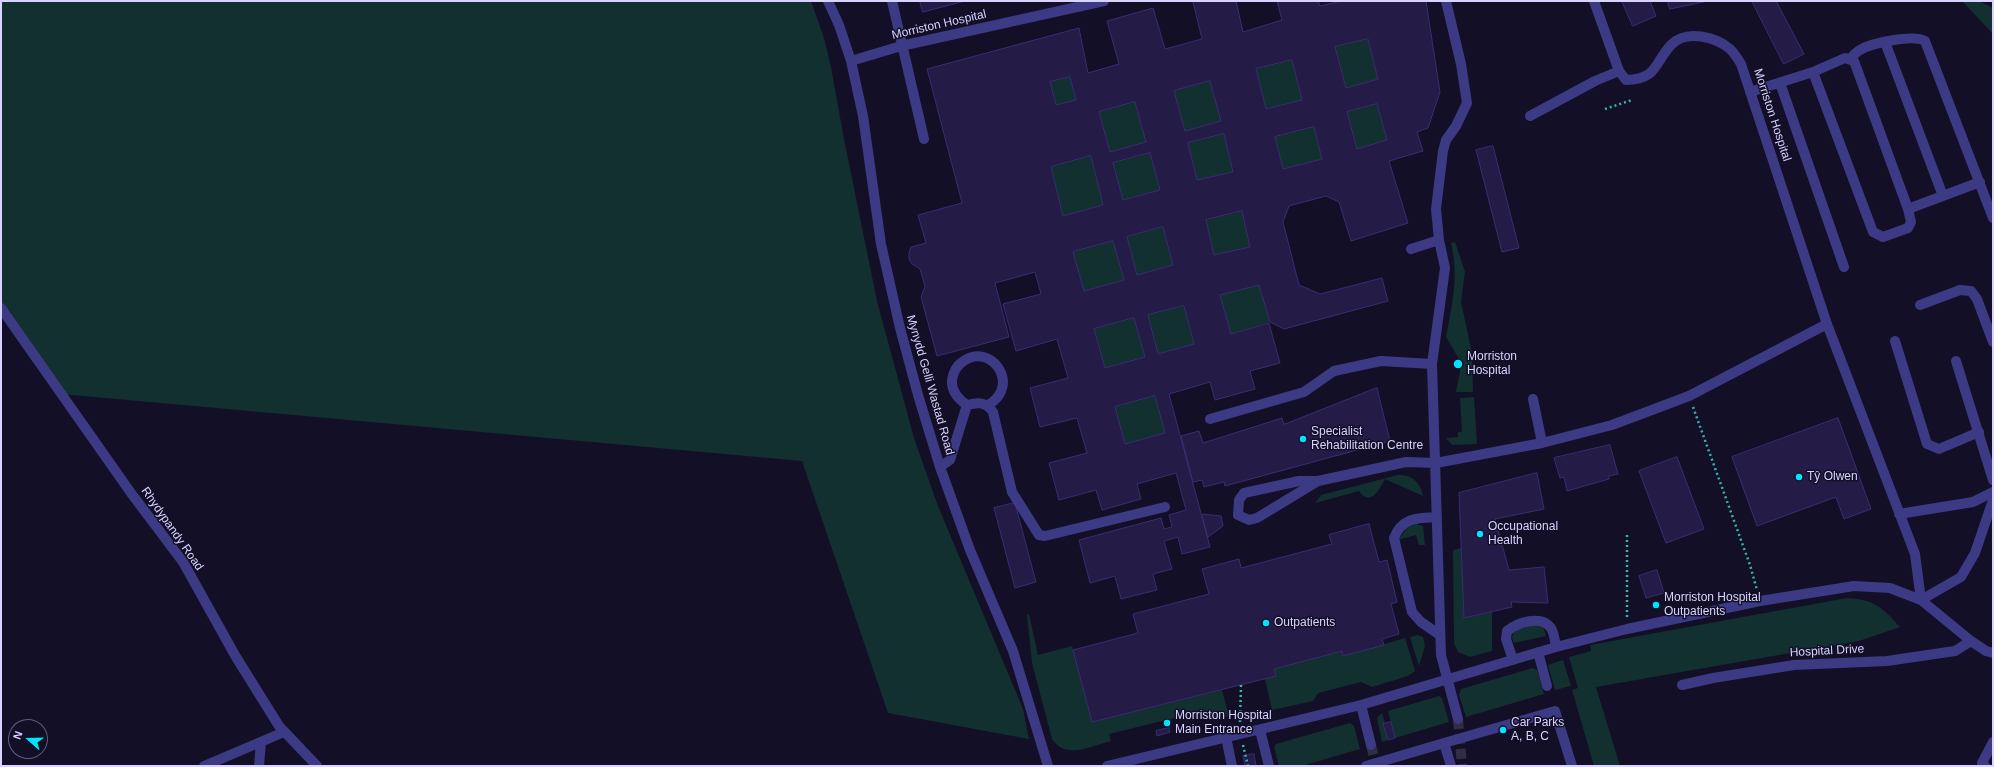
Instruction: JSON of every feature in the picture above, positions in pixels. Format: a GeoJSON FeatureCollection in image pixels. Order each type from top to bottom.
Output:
{"type":"FeatureCollection","features":[{"type":"Feature","properties":{"kind":"street","name":"Mynydd Gelli Wastad Road"},"geometry":{"type":"LineString","coordinates":[[828,1],[839,25],[851,61],[862,116],[881,244],[900,328],[940,467],[970,550],[1013,651],[1048,766]]}},
{"type":"Feature","properties":{"kind":"street"},"geometry":{"type":"LineString","coordinates":[[892,1],[901,46],[924,138]]}},
{"type":"Feature","properties":{"kind":"street","name":"Morriston Hospital"},"geometry":{"type":"LineString","coordinates":[[851,61],[901,46],[1104,1]]}},
{"type":"Feature","properties":{"kind":"street"},"geometry":{"type":"LineString","coordinates":[[1446,1],[1461,64],[1467,103],[1456,126],[1446,140],[1443,151],[1436,209],[1439,240],[1445,268],[1432,364],[1441,655],[1458,719]]}},
{"type":"Feature","properties":{"kind":"street"},"geometry":{"type":"LineString","coordinates":[[1530,116],[1595,81],[1619,71],[1594,1]]}},
{"type":"Feature","properties":{"kind":"street","name":"Morriston Hospital"},"geometry":{"type":"LineString","coordinates":[[1619,71],[1626,80],[1646,76],[1656,67],[1671,44],[1680,38],[1707,37],[1730,49],[1741,64],[1827,324],[1915,554],[1921,600]]}},
{"type":"Feature","properties":{"kind":"street"},"geometry":{"type":"LineString","coordinates":[[1850,59],[1860,50],[1886,42],[1916,38],[1925,41],[1993,218]]}},
{"type":"Feature","properties":{"kind":"street"},"geometry":{"type":"LineString","coordinates":[[1886,42],[1943,196]]}},
{"type":"Feature","properties":{"kind":"street"},"geometry":{"type":"LineString","coordinates":[[1750,92],[1813,72],[1846,58],[1854,61],[1908,209],[1911,222],[1908,228],[1883,237],[1873,232],[1813,72]]}},
{"type":"Feature","properties":{"kind":"street"},"geometry":{"type":"LineString","coordinates":[[1780,83],[1844,267]]}},
{"type":"Feature","properties":{"kind":"street"},"geometry":{"type":"LineString","coordinates":[[1908,209],[1980,182]]}},
{"type":"Feature","properties":{"kind":"street"},"geometry":{"type":"LineString","coordinates":[[1411,249],[1439,240]]}},
{"type":"Feature","properties":{"kind":"street"},"geometry":{"type":"LineString","coordinates":[[1920,305],[1960,290],[1971,291],[1977,299],[1993,342]]}},
{"type":"Feature","properties":{"kind":"street","name":"Rhydypandy Road"},"geometry":{"type":"LineString","coordinates":[[1,308],[118,474],[183,562],[236,657],[284,732],[317,766]]}},
{"type":"Feature","properties":{"kind":"street"},"geometry":{"type":"LineString","coordinates":[[1318,481],[1257,518],[1249,520],[1238,515],[1239,500],[1244,494],[1299,481],[1318,481],[1406,462],[1436,463],[1542,443],[1612,425],[1689,396],[1827,324]]}},
{"type":"Feature","properties":{"kind":"street"},"geometry":{"type":"LineString","coordinates":[[1896,341],[1927,444],[1939,449],[1979,432]]}},
{"type":"Feature","properties":{"kind":"street"},"geometry":{"type":"LineString","coordinates":[[988,405],[1000,395],[1003,386],[1003,378],[1000,369],[994,362],[979,356],[971,357],[958,366],[952,380],[956,395],[968,405],[981,403],[988,405],[993,412],[1012,492],[1039,535],[1045,536],[1165,507]]}},
{"type":"Feature","properties":{"kind":"street"},"geometry":{"type":"LineString","coordinates":[[1956,360],[1993,480]]}},
{"type":"Feature","properties":{"kind":"street"},"geometry":{"type":"LineString","coordinates":[[1210,419],[1304,392],[1334,371],[1381,361],[1432,364]]}},
{"type":"Feature","properties":{"kind":"street"},"geometry":{"type":"LineString","coordinates":[[1533,399],[1542,443]]}},
{"type":"Feature","properties":{"kind":"street"},"geometry":{"type":"LineString","coordinates":[[940,467],[950,460],[968,405]]}},
{"type":"Feature","properties":{"kind":"street"},"geometry":{"type":"LineString","coordinates":[[1899,514],[1973,502],[1993,492]]}},
{"type":"Feature","properties":{"kind":"street"},"geometry":{"type":"LineString","coordinates":[[1921,600],[1961,577],[1967,569],[1975,553],[1993,500]]}},
{"type":"Feature","properties":{"kind":"street"},"geometry":{"type":"LineString","coordinates":[[1437,516],[1416,518],[1402,523],[1394,538],[1412,612],[1421,622],[1440,634]]}},
{"type":"Feature","properties":{"kind":"street"},"geometry":{"type":"LineString","coordinates":[[1106,766],[1361,705],[1538,652],[1627,629],[1760,601],[1854,586],[1890,588],[1921,600],[1971,641],[1986,651],[1993,653]]}},
{"type":"Feature","properties":{"kind":"street"},"geometry":{"type":"LineString","coordinates":[[1513,660],[1506,639],[1507,631],[1514,625],[1530,620],[1542,622],[1551,628],[1556,647]]}},
{"type":"Feature","properties":{"kind":"street","name":"Hospital Drive"},"geometry":{"type":"LineString","coordinates":[[1682,685],[1713,678],[1794,665],[1887,661],[1955,652],[1971,641]]}},
{"type":"Feature","properties":{"kind":"street"},"geometry":{"type":"LineString","coordinates":[[1538,652],[1547,686]]}},
{"type":"Feature","properties":{"kind":"street"},"geometry":{"type":"LineString","coordinates":[[1361,705],[1371,745]]}},
{"type":"Feature","properties":{"kind":"street"},"geometry":{"type":"LineString","coordinates":[[1366,766],[1555,711],[1572,766]]}},
{"type":"Feature","properties":{"kind":"street"},"geometry":{"type":"LineString","coordinates":[[1260,730],[1269,766]]}},
{"type":"Feature","properties":{"kind":"street"},"geometry":{"type":"LineString","coordinates":[[204,766],[284,732]]}},
{"type":"Feature","properties":{"kind":"street"},"geometry":{"type":"LineString","coordinates":[[1226,737],[1232,766]]}},
{"type":"Feature","properties":{"kind":"street"},"geometry":{"type":"LineString","coordinates":[[260,766],[261,742]]}},
{"type":"Feature","properties":{"kind":"street"},"geometry":{"type":"LineString","coordinates":[[1985,766],[1982,763],[1993,742]]}},
{"type":"Feature","properties":{"kind":"street"},"geometry":{"type":"LineString","coordinates":[[1444,743],[1451,766]]}},
{"type":"Feature","properties":{"kind":"path"},"geometry":{"type":"LineString","coordinates":[[1606,109],[1632,100]]}},
{"type":"Feature","properties":{"kind":"path"},"geometry":{"type":"LineString","coordinates":[[1689,396],[1750,565],[1760,601]]}},
{"type":"Feature","properties":{"kind":"path"},"geometry":{"type":"LineString","coordinates":[[1626,535],[1627,629]]}},
{"type":"Feature","properties":{"kind":"green space"},"geometry":{"type":"Polygon","coordinates":[[[1,1],[811,1],[824,38],[831,67],[877,301],[914,438],[938,506],[1023,709],[1029,739],[888,713],[802,461],[61,394],[1,308],[1,1]]]}},
{"type":"Feature","properties":{"kind":"green space"},"geometry":{"type":"Polygon","coordinates":[[[1962,1],[1979,1],[1993,8],[1993,34],[1962,1]]]}},
{"type":"Feature","properties":{"kind":"green space"},"geometry":{"type":"Polygon","coordinates":[[[1368,39],[1378,79],[1346,88],[1335,47],[1368,39]]]}},
{"type":"Feature","properties":{"kind":"green space"},"geometry":{"type":"Polygon","coordinates":[[[1292,60],[1302,100],[1266,109],[1256,69],[1292,60]]]}},
{"type":"Feature","properties":{"kind":"green space"},"geometry":{"type":"Polygon","coordinates":[[[1070,77],[1076,100],[1056,105],[1050,82],[1070,77]]]}},
{"type":"Feature","properties":{"kind":"green space"},"geometry":{"type":"Polygon","coordinates":[[[1210,81],[1221,121],[1185,131],[1174,91],[1210,81]]]}},
{"type":"Feature","properties":{"kind":"green space"},"geometry":{"type":"Polygon","coordinates":[[[1135,102],[1146,142],[1110,152],[1099,112],[1135,102]]]}},
{"type":"Feature","properties":{"kind":"green space"},"geometry":{"type":"Polygon","coordinates":[[[1377,104],[1387,140],[1357,149],[1347,112],[1377,104]]]}},
{"type":"Feature","properties":{"kind":"green space"},"geometry":{"type":"Polygon","coordinates":[[[1314,127],[1322,159],[1283,169],[1275,137],[1314,127]]]}},
{"type":"Feature","properties":{"kind":"green space"},"geometry":{"type":"Polygon","coordinates":[[[1224,134],[1233,172],[1197,180],[1188,143],[1224,134]]]}},
{"type":"Feature","properties":{"kind":"green space"},"geometry":{"type":"Polygon","coordinates":[[[1150,153],[1160,190],[1123,200],[1113,163],[1150,153]]]}},
{"type":"Feature","properties":{"kind":"green space"},"geometry":{"type":"Polygon","coordinates":[[[1091,156],[1103,205],[1063,216],[1051,167],[1091,156]]]}},
{"type":"Feature","properties":{"kind":"green space"},"geometry":{"type":"Polygon","coordinates":[[[1242,211],[1250,247],[1214,255],[1206,220],[1242,211]]]}},
{"type":"Feature","properties":{"kind":"green space"},"geometry":{"type":"Polygon","coordinates":[[[1163,227],[1173,265],[1137,275],[1127,237],[1163,227]]]}},
{"type":"Feature","properties":{"kind":"green space"},"geometry":{"type":"Polygon","coordinates":[[[1113,241],[1124,280],[1084,291],[1073,252],[1113,241]]]}},
{"type":"Feature","properties":{"kind":"green space"},"geometry":{"type":"Polygon","coordinates":[[[1455,242],[1465,272],[1461,302],[1472,353],[1473,392],[1456,392],[1460,371],[1459,359],[1446,337],[1455,279],[1451,243],[1455,242]]]}},
{"type":"Feature","properties":{"kind":"green space"},"geometry":{"type":"Polygon","coordinates":[[[1259,285],[1270,322],[1231,334],[1220,295],[1259,285]]]}},
{"type":"Feature","properties":{"kind":"green space"},"geometry":{"type":"Polygon","coordinates":[[[1184,306],[1194,344],[1158,354],[1148,315],[1184,306]]]}},
{"type":"Feature","properties":{"kind":"green space"},"geometry":{"type":"Polygon","coordinates":[[[1134,318],[1145,357],[1105,368],[1094,329],[1134,318]]]}},
{"type":"Feature","properties":{"kind":"green space"},"geometry":{"type":"Polygon","coordinates":[[[1155,396],[1165,433],[1125,444],[1115,407],[1155,396]]]}},
{"type":"Feature","properties":{"kind":"green space"},"geometry":{"type":"Polygon","coordinates":[[[1474,397],[1477,444],[1452,445],[1446,438],[1458,437],[1458,432],[1462,432],[1460,398],[1474,397]]]}},
{"type":"Feature","properties":{"kind":"green space"},"geometry":{"type":"Polygon","coordinates":[[[1398,475],[1408,476],[1415,480],[1422,491],[1423,496],[1385,479],[1375,495],[1371,497],[1367,498],[1363,496],[1359,491],[1315,503],[1321,495],[1398,475]]]}},
{"type":"Feature","properties":{"kind":"green space"},"geometry":{"type":"Polygon","coordinates":[[[1416,524],[1423,526],[1425,545],[1419,545],[1416,535],[1398,540],[1408,527],[1416,524]]]}},
{"type":"Feature","properties":{"kind":"green space"},"geometry":{"type":"Polygon","coordinates":[[[1461,548],[1464,618],[1492,612],[1492,651],[1470,657],[1458,652],[1454,643],[1453,550],[1461,548]]]}},
{"type":"Feature","properties":{"kind":"green space"},"geometry":{"type":"Polygon","coordinates":[[[1847,598],[1865,601],[1877,606],[1888,614],[1900,627],[1859,641],[1596,687],[1620,766],[1594,766],[1572,690],[1578,688],[1569,657],[1591,651],[1590,645],[1847,598]]]}},
{"type":"Feature","properties":{"kind":"green space"},"geometry":{"type":"Polygon","coordinates":[[[1029,614],[1038,655],[1072,646],[1092,722],[1222,690],[1229,716],[1211,719],[1186,717],[1174,718],[1109,734],[1111,741],[1087,748],[1079,750],[1064,749],[1052,739],[1032,663],[1027,615],[1029,614]]]}},
{"type":"Feature","properties":{"kind":"green space"},"geometry":{"type":"Polygon","coordinates":[[[1536,624],[1543,627],[1546,636],[1514,643],[1512,638],[1513,633],[1518,629],[1536,624]]]}},
{"type":"Feature","properties":{"kind":"green space"},"geometry":{"type":"Polygon","coordinates":[[[1418,635],[1423,637],[1425,646],[1419,666],[1410,637],[1418,635]]]}},
{"type":"Feature","properties":{"kind":"green space"},"geometry":{"type":"Polygon","coordinates":[[[1405,638],[1415,671],[1408,676],[1372,687],[1361,682],[1318,693],[1313,701],[1272,710],[1265,679],[1276,676],[1274,669],[1342,651],[1343,656],[1405,638]]]}},
{"type":"Feature","properties":{"kind":"green space"},"geometry":{"type":"Polygon","coordinates":[[[1563,660],[1571,686],[1555,690],[1548,665],[1563,660]]]}},
{"type":"Feature","properties":{"kind":"green space"},"geometry":{"type":"Polygon","coordinates":[[[1533,668],[1537,670],[1544,694],[1466,717],[1459,695],[1461,689],[1533,668]]]}},
{"type":"Feature","properties":{"kind":"green space"},"geometry":{"type":"Polygon","coordinates":[[[1439,696],[1442,698],[1449,722],[1395,738],[1388,711],[1439,696]]]}},
{"type":"Feature","properties":{"kind":"green space"},"geometry":{"type":"Polygon","coordinates":[[[1382,713],[1385,723],[1383,724],[1388,740],[1382,742],[1377,718],[1382,713]]]}},
{"type":"Feature","properties":{"kind":"green space"},"geometry":{"type":"Polygon","coordinates":[[[1350,723],[1354,726],[1360,749],[1302,766],[1279,766],[1274,747],[1276,744],[1350,723]]]}},
{"type":"Feature","properties":{"kind":"building"},"geometry":{"type":"Polygon","coordinates":[[[920,1],[965,1],[923,12],[920,1]]]}},
{"type":"Feature","properties":{"kind":"building"},"geometry":{"type":"Polygon","coordinates":[[[1236,1],[1243,32],[1282,20],[1277,1],[1318,1],[1320,6],[1342,1],[1426,1],[1440,92],[1428,128],[1417,132],[1423,151],[1389,161],[1408,223],[1351,241],[1339,202],[1326,196],[1289,206],[1283,222],[1299,285],[1320,294],[1382,278],[1388,301],[1284,329],[1270,322],[1259,285],[1220,295],[1231,334],[1269,323],[1280,363],[1250,371],[1255,389],[1215,400],[1210,382],[1169,394],[1210,547],[1182,554],[1178,537],[1164,541],[1172,569],[1153,574],[1157,590],[1121,599],[1115,576],[1090,583],[1079,540],[1161,518],[1164,529],[1172,527],[1169,515],[1186,510],[1176,473],[1137,484],[1141,499],[1102,510],[1096,490],[1059,500],[1049,463],[1087,453],[1077,418],[1040,427],[1030,388],[1068,378],[1057,339],[1016,351],[1003,304],[1041,294],[1035,272],[995,283],[1009,337],[937,356],[921,297],[925,286],[920,269],[912,264],[909,259],[909,253],[911,247],[926,243],[918,215],[962,203],[927,69],[1079,28],[1088,73],[1119,64],[1107,21],[1153,8],[1165,49],[1202,39],[1193,2],[1236,1]],[[1368,39],[1335,47],[1346,88],[1378,79],[1368,39]],[[1292,60],[1256,69],[1266,109],[1302,100],[1292,60]],[[1070,77],[1050,82],[1056,105],[1076,100],[1070,77]],[[1210,81],[1174,91],[1185,131],[1221,121],[1210,81]],[[1135,102],[1099,112],[1110,152],[1146,142],[1135,102]],[[1377,104],[1347,112],[1357,149],[1387,140],[1377,104]],[[1314,127],[1275,137],[1283,169],[1322,159],[1314,127]],[[1224,134],[1188,143],[1197,180],[1233,172],[1224,134]],[[1150,153],[1113,163],[1123,200],[1160,190],[1150,153]],[[1091,156],[1051,167],[1063,216],[1103,205],[1091,156]],[[1242,211],[1206,220],[1214,255],[1250,247],[1242,211]],[[1163,227],[1127,237],[1137,275],[1173,265],[1163,227]],[[1113,241],[1073,252],[1084,291],[1124,280],[1113,241]],[[1184,306],[1148,315],[1158,354],[1194,344],[1184,306]],[[1134,318],[1094,329],[1105,368],[1145,357],[1134,318]],[[1155,396],[1115,407],[1125,444],[1165,433],[1155,396]]]}},
{"type":"Feature","properties":{"kind":"building"},"geometry":{"type":"Polygon","coordinates":[[[1622,1],[1650,1],[1656,16],[1633,26],[1622,1]]]}},
{"type":"Feature","properties":{"kind":"building"},"geometry":{"type":"Polygon","coordinates":[[[1668,1],[1708,1],[1670,9],[1668,1]]]}},
{"type":"Feature","properties":{"kind":"building"},"geometry":{"type":"Polygon","coordinates":[[[1752,1],[1776,1],[1804,54],[1784,64],[1752,1]]]}},
{"type":"Feature","properties":{"kind":"building"},"geometry":{"type":"Polygon","coordinates":[[[1493,146],[1519,248],[1502,252],[1476,150],[1493,146]]]}},
{"type":"Feature","properties":{"kind":"building","name":"Specialist Rehabilitation Centre"},"geometry":{"type":"Polygon","coordinates":[[[1377,388],[1390,441],[1225,486],[1224,482],[1204,487],[1202,480],[1193,482],[1181,436],[1199,431],[1203,443],[1282,418],[1284,424],[1377,388]]]}},
{"type":"Feature","properties":{"kind":"building","name":"Tŷ Olwen"},"geometry":{"type":"Polygon","coordinates":[[[1838,418],[1871,509],[1844,519],[1836,497],[1757,526],[1732,457],[1838,418]]]}},
{"type":"Feature","properties":{"kind":"building"},"geometry":{"type":"Polygon","coordinates":[[[1610,445],[1618,474],[1609,476],[1609,479],[1567,491],[1564,477],[1560,478],[1554,458],[1610,445]]]}},
{"type":"Feature","properties":{"kind":"building"},"geometry":{"type":"Polygon","coordinates":[[[1677,457],[1704,529],[1666,543],[1639,471],[1677,457]]]}},
{"type":"Feature","properties":{"kind":"building","name":"Occupational Health"},"geometry":{"type":"Polygon","coordinates":[[[1537,473],[1544,509],[1495,519],[1509,570],[1544,567],[1548,603],[1511,602],[1512,607],[1464,618],[1459,493],[1537,473]]]}},
{"type":"Feature","properties":{"kind":"building"},"geometry":{"type":"Polygon","coordinates":[[[1015,503],[1036,582],[1015,588],[994,508],[1015,503]]]}},
{"type":"Feature","properties":{"kind":"building"},"geometry":{"type":"Polygon","coordinates":[[[1202,514],[1221,516],[1223,526],[1208,537],[1202,514]]]}},
{"type":"Feature","properties":{"kind":"building","name":"Outpatients"},"geometry":{"type":"Polygon","coordinates":[[[1369,524],[1379,562],[1387,560],[1397,602],[1391,604],[1399,634],[1382,639],[1384,645],[1343,656],[1342,651],[1274,669],[1276,676],[1092,722],[1073,650],[1138,633],[1133,614],[1209,594],[1202,569],[1239,559],[1241,568],[1332,544],[1329,535],[1369,524]]]}},
{"type":"Feature","properties":{"kind":"building"},"geometry":{"type":"Polygon","coordinates":[[[1657,570],[1664,593],[1646,598],[1639,576],[1657,570]]]}},
{"type":"Feature","properties":{"kind":"building"},"geometry":{"type":"Polygon","coordinates":[[[1391,722],[1395,738],[1388,740],[1383,724],[1391,722]]]}},
{"type":"Feature","properties":{"kind":"building"},"geometry":{"type":"Polygon","coordinates":[[[1169,728],[1170,732],[1157,736],[1156,731],[1169,728]]]}},
{"type":"Feature","properties":{"kind":"building"},"geometry":{"type":"Polygon","coordinates":[[[1254,754],[1256,766],[1245,766],[1243,756],[1254,754]]]}},
{"type":"Feature","properties":{"kind":"tunnel"},"geometry":{"type":"LineString","coordinates":[[1458,719],[1462,766]]}},
{"type":"Feature","properties":{"kind":"tunnel"},"geometry":{"type":"LineString","coordinates":[[1371,745],[1376,766]]}},
{"type":"Feature","properties":{"kind":"place","name":"Morriston Hospital"},"geometry":{"type":"Point","coordinates":[1458,364]}},
{"type":"Feature","properties":{"kind":"place","name":"Specialist Rehabilitation Centre"},"geometry":{"type":"Point","coordinates":[1303,439]}},
{"type":"Feature","properties":{"kind":"place","name":"Tŷ Olwen"},"geometry":{"type":"Point","coordinates":[1799,477]}},
{"type":"Feature","properties":{"kind":"place","name":"Occupational Health"},"geometry":{"type":"Point","coordinates":[1480,534]}},
{"type":"Feature","properties":{"kind":"place","name":"Morriston Hospital Outpatients"},"geometry":{"type":"Point","coordinates":[1656,605]}},
{"type":"Feature","properties":{"kind":"place","name":"Outpatients"},"geometry":{"type":"Point","coordinates":[1266,623]}},
{"type":"Feature","properties":{"kind":"place","name":"Morriston Hospital Main Entrance"},"geometry":{"type":"Point","coordinates":[1167,723]}},
{"type":"Feature","properties":{"kind":"place","name":"Car Parks A, B, C"},"geometry":{"type":"Point","coordinates":[1503,730]}}]}
